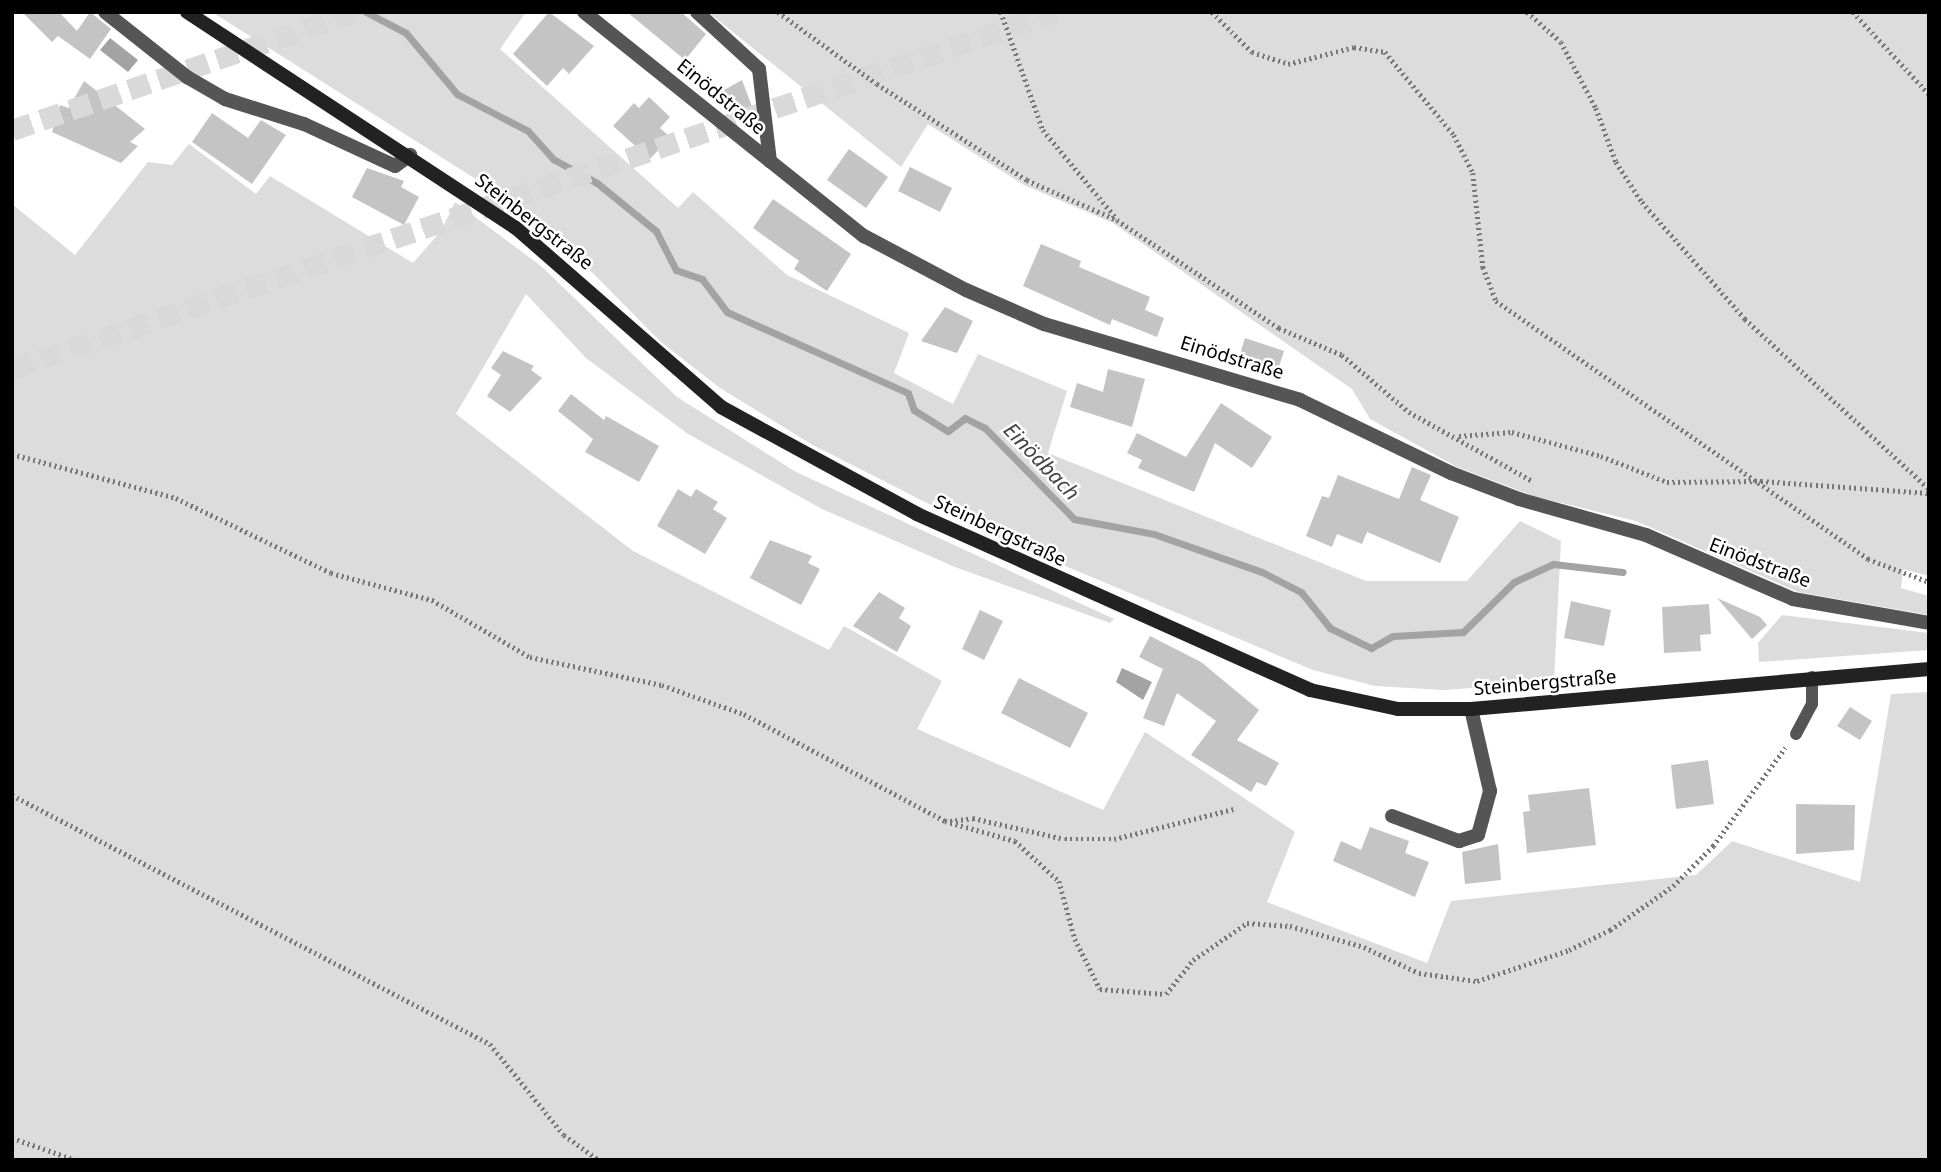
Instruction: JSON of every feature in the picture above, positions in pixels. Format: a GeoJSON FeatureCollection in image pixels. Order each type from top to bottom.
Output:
{"type":"FeatureCollection","features":[{"type":"Feature","properties":{"kind":"main road","name":"Steinbergstraße"},"geometry":{"type":"LineString","coordinates":[[187,12],[410,155],[516,228],[721,407],[917,514],[1310,690],[1398,709],[1471,709],[1812,677],[1929,669]]}},
{"type":"Feature","properties":{"kind":"street"},"geometry":{"type":"LineString","coordinates":[[105,12],[225,99],[304,124],[395,166],[410,155]]}},
{"type":"Feature","properties":{"kind":"street","name":"Einödstraße"},"geometry":{"type":"LineString","coordinates":[[584,12],[864,236],[966,290],[1044,324],[1300,400],[1506,494],[1646,535],[1793,599],[1929,622]]}},
{"type":"Feature","properties":{"kind":"street"},"geometry":{"type":"LineString","coordinates":[[697,12],[759,69],[770,161]]}},
{"type":"Feature","properties":{"kind":"street"},"geometry":{"type":"LineString","coordinates":[[1392,816],[1459,841],[1478,835],[1486,822],[1490,791],[1471,709]]}},
{"type":"Feature","properties":{"kind":"lane"},"geometry":{"type":"LineString","coordinates":[[1796,734],[1812,704],[1812,677]]}},
{"type":"Feature","properties":{"kind":"path"},"geometry":{"type":"LineString","coordinates":[[778,12],[877,84],[1027,180],[1117,220],[1279,328],[1342,355],[1409,412],[1542,486]]}},
{"type":"Feature","properties":{"kind":"path"},"geometry":{"type":"LineString","coordinates":[[1002,12],[1043,130],[1117,220]]}},
{"type":"Feature","properties":{"kind":"path"},"geometry":{"type":"LineString","coordinates":[[1212,12],[1252,52],[1288,64],[1354,47],[1385,52],[1454,135],[1473,173],[1483,267],[1496,301],[1761,481],[1868,559],[1929,582]]}},
{"type":"Feature","properties":{"kind":"path"},"geometry":{"type":"LineString","coordinates":[[1527,12],[1561,42],[1596,108],[1616,162],[1643,202],[1745,319],[1929,491]]}},
{"type":"Feature","properties":{"kind":"path"},"geometry":{"type":"LineString","coordinates":[[1853,12],[1929,94]]}},
{"type":"Feature","properties":{"kind":"path"},"geometry":{"type":"LineString","coordinates":[[1456,436],[1512,432],[1601,456],[1667,482],[1761,481],[1929,491]]}},
{"type":"Feature","properties":{"kind":"path"},"geometry":{"type":"LineString","coordinates":[[12,454],[176,498],[331,573],[432,600],[530,657],[663,685],[744,714],[945,821],[1015,841],[1059,881],[1075,939],[1100,989],[1166,994],[1194,960],[1247,923],[1290,926],[1364,947],[1419,972],[1478,981],[1600,935],[1673,886],[1713,846],[1796,734]]}},
{"type":"Feature","properties":{"kind":"path"},"geometry":{"type":"LineString","coordinates":[[12,796],[490,1044],[564,1135],[599,1160]]}},
{"type":"Feature","properties":{"kind":"path"},"geometry":{"type":"LineString","coordinates":[[945,821],[973,818],[1065,839],[1114,839],[1233,809]]}},
{"type":"Feature","properties":{"kind":"path"},"geometry":{"type":"LineString","coordinates":[[12,1138],[76,1160]]}},
{"type":"Feature","properties":{"kind":"shaded area"},"geometry":{"type":"Polygon","coordinates":[[[212,12],[526,12],[500,49],[678,208],[693,192],[787,275],[909,333],[894,373],[953,404],[978,354],[1067,391],[1048,453],[1366,581],[1467,581],[1520,521],[1561,541],[1554,682],[1444,690],[1375,686],[1313,670],[980,530],[811,444],[720,388],[661,342],[563,243],[501,195],[212,12]]]}},
{"type":"Feature","properties":{"kind":"shaded area"},"geometry":{"type":"Polygon","coordinates":[[[708,12],[1929,12],[1929,576],[1903,569],[1901,588],[1929,596],[1929,615],[1798,592],[1636,521],[1537,497],[1457,467],[1370,419],[1352,389],[1113,223],[1024,185],[928,124],[901,167],[708,12]]]}},
{"type":"Feature","properties":{"kind":"shaded area"},"geometry":{"type":"Polygon","coordinates":[[[110,38],[138,60],[128,72],[100,50],[110,38]]]}},
{"type":"Feature","properties":{"kind":"shaded area"},"geometry":{"type":"Polygon","coordinates":[[[189,144],[256,194],[270,176],[413,263],[441,231],[455,202],[541,266],[677,397],[796,472],[1114,619],[1110,623],[955,567],[822,509],[688,434],[586,358],[526,294],[456,414],[633,551],[829,650],[844,626],[942,681],[917,729],[1103,810],[1145,732],[1295,832],[1267,902],[1427,963],[1451,901],[1696,875],[1732,841],[1860,882],[1891,694],[1929,692],[1929,1160],[12,1160],[12,204],[75,255],[148,162],[172,165],[189,144]]]}},
{"type":"Feature","properties":{"kind":"shaded area"},"geometry":{"type":"Polygon","coordinates":[[[1782,615],[1929,633],[1929,650],[1759,662],[1758,643],[1782,615]]]}},
{"type":"Feature","properties":{"kind":"shaded area"},"geometry":{"type":"Polygon","coordinates":[[[1122,668],[1152,682],[1143,700],[1116,682],[1122,668]]]}},
{"type":"Feature","properties":{"kind":"building"},"geometry":{"type":"Polygon","coordinates":[[[22,12],[59,12],[77,31],[90,12],[111,29],[90,59],[58,36],[52,42],[22,12]]]}},
{"type":"Feature","properties":{"kind":"building"},"geometry":{"type":"Polygon","coordinates":[[[549,12],[594,46],[569,74],[563,68],[547,86],[513,54],[549,12]]]}},
{"type":"Feature","properties":{"kind":"building"},"geometry":{"type":"Polygon","coordinates":[[[627,12],[681,12],[706,34],[685,60],[627,12]]]}},
{"type":"Feature","properties":{"kind":"building"},"geometry":{"type":"Polygon","coordinates":[[[742,80],[754,112],[740,120],[724,90],[742,80]]]}},
{"type":"Feature","properties":{"kind":"building"},"geometry":{"type":"Polygon","coordinates":[[[84,81],[145,129],[130,142],[138,146],[121,163],[52,132],[60,105],[69,108],[84,81]]]}},
{"type":"Feature","properties":{"kind":"building"},"geometry":{"type":"Polygon","coordinates":[[[649,97],[670,117],[660,128],[670,137],[650,159],[613,126],[634,103],[639,108],[649,97]]]}},
{"type":"Feature","properties":{"kind":"building"},"geometry":{"type":"Polygon","coordinates":[[[212,113],[248,138],[261,120],[286,135],[252,184],[192,142],[212,113]]]}},
{"type":"Feature","properties":{"kind":"building"},"geometry":{"type":"Polygon","coordinates":[[[849,149],[888,177],[866,208],[827,180],[849,149]]]}},
{"type":"Feature","properties":{"kind":"building"},"geometry":{"type":"Polygon","coordinates":[[[910,167],[952,188],[940,212],[898,191],[910,167]]]}},
{"type":"Feature","properties":{"kind":"building"},"geometry":{"type":"Polygon","coordinates":[[[367,168],[404,181],[401,187],[419,197],[404,225],[352,197],[367,168]]]}},
{"type":"Feature","properties":{"kind":"building"},"geometry":{"type":"Polygon","coordinates":[[[773,199],[851,254],[827,291],[794,269],[799,261],[753,228],[773,199]]]}},
{"type":"Feature","properties":{"kind":"building"},"geometry":{"type":"Polygon","coordinates":[[[1041,244],[1081,261],[1079,267],[1150,297],[1145,310],[1164,318],[1157,337],[1112,319],[1110,325],[1023,286],[1041,244]]]}},
{"type":"Feature","properties":{"kind":"building"},"geometry":{"type":"Polygon","coordinates":[[[945,307],[973,321],[957,353],[921,341],[945,307]]]}},
{"type":"Feature","properties":{"kind":"building"},"geometry":{"type":"Polygon","coordinates":[[[1245,338],[1284,351],[1276,376],[1237,363],[1245,338]]]}},
{"type":"Feature","properties":{"kind":"building"},"geometry":{"type":"Polygon","coordinates":[[[503,351],[534,366],[531,370],[542,378],[510,412],[487,396],[501,375],[491,368],[503,351]]]}},
{"type":"Feature","properties":{"kind":"building"},"geometry":{"type":"Polygon","coordinates":[[[1108,369],[1145,379],[1132,427],[1070,407],[1077,383],[1103,392],[1108,369]]]}},
{"type":"Feature","properties":{"kind":"building"},"geometry":{"type":"Polygon","coordinates":[[[571,394],[604,420],[606,416],[659,446],[639,482],[585,452],[593,439],[558,411],[571,394]]]}},
{"type":"Feature","properties":{"kind":"building"},"geometry":{"type":"Polygon","coordinates":[[[1221,403],[1272,437],[1252,468],[1215,443],[1194,492],[1138,468],[1142,460],[1127,453],[1137,433],[1186,457],[1221,403]]]}},
{"type":"Feature","properties":{"kind":"building"},"geometry":{"type":"Polygon","coordinates":[[[1412,467],[1431,475],[1420,500],[1459,517],[1440,563],[1367,532],[1362,544],[1337,534],[1332,547],[1306,536],[1322,496],[1329,498],[1338,475],[1399,499],[1412,467]]]}},
{"type":"Feature","properties":{"kind":"building"},"geometry":{"type":"Polygon","coordinates":[[[678,489],[691,497],[696,489],[718,502],[713,509],[727,518],[705,554],[657,526],[678,489]]]}},
{"type":"Feature","properties":{"kind":"building"},"geometry":{"type":"Polygon","coordinates":[[[770,540],[812,556],[808,563],[820,569],[801,605],[750,578],[770,540]]]}},
{"type":"Feature","properties":{"kind":"building"},"geometry":{"type":"Polygon","coordinates":[[[879,592],[905,608],[899,618],[911,626],[897,652],[853,626],[879,592]]]}},
{"type":"Feature","properties":{"kind":"building"},"geometry":{"type":"Polygon","coordinates":[[[1717,598],[1760,617],[1767,625],[1752,639],[1717,598]]]}},
{"type":"Feature","properties":{"kind":"building"},"geometry":{"type":"Polygon","coordinates":[[[1571,601],[1611,610],[1604,646],[1564,638],[1571,601]]]}},
{"type":"Feature","properties":{"kind":"building"},"geometry":{"type":"Polygon","coordinates":[[[1709,604],[1711,634],[1700,635],[1701,651],[1664,653],[1662,607],[1709,604]]]}},
{"type":"Feature","properties":{"kind":"building"},"geometry":{"type":"Polygon","coordinates":[[[980,610],[1003,621],[984,660],[962,649],[980,610]]]}},
{"type":"Feature","properties":{"kind":"building"},"geometry":{"type":"Polygon","coordinates":[[[1150,636],[1201,662],[1259,710],[1237,740],[1279,763],[1266,786],[1257,782],[1251,792],[1191,755],[1216,721],[1177,693],[1164,726],[1143,718],[1163,669],[1139,657],[1150,636]]]}},
{"type":"Feature","properties":{"kind":"building"},"geometry":{"type":"Polygon","coordinates":[[[1019,678],[1088,713],[1070,748],[1001,713],[1019,678]]]}},
{"type":"Feature","properties":{"kind":"building"},"geometry":{"type":"Polygon","coordinates":[[[1850,707],[1872,721],[1860,740],[1837,726],[1850,707]]]}},
{"type":"Feature","properties":{"kind":"building"},"geometry":{"type":"Polygon","coordinates":[[[1708,760],[1714,804],[1676,809],[1671,765],[1708,760]]]}},
{"type":"Feature","properties":{"kind":"building"},"geometry":{"type":"Polygon","coordinates":[[[1589,788],[1596,845],[1527,853],[1523,812],[1530,811],[1528,795],[1589,788]]]}},
{"type":"Feature","properties":{"kind":"building"},"geometry":{"type":"Polygon","coordinates":[[[1796,804],[1855,805],[1854,850],[1796,854],[1796,804]]]}},
{"type":"Feature","properties":{"kind":"building"},"geometry":{"type":"Polygon","coordinates":[[[1370,827],[1409,841],[1405,853],[1429,862],[1415,897],[1333,861],[1341,841],[1361,850],[1370,827]]]}},
{"type":"Feature","properties":{"kind":"building"},"geometry":{"type":"Polygon","coordinates":[[[1498,844],[1501,880],[1465,884],[1462,852],[1498,844]]]}},
{"type":"Feature","properties":{"kind":"waterway","name":"Einödbach"},"geometry":{"type":"LineString","coordinates":[[366,12],[406,33],[457,94],[528,131],[553,159],[597,183],[656,231],[676,270],[702,279],[727,312],[908,393],[914,410],[948,431],[965,418],[985,428],[1074,519],[1154,534],[1262,572],[1301,592],[1330,628],[1371,648],[1393,636],[1463,632],[1514,582],[1553,564],[1623,572]]}},
{"type":"Feature","properties":{"kind":"tunnel"},"geometry":{"type":"LineString","coordinates":[[12,130],[354,12]]}},
{"type":"Feature","properties":{"kind":"tunnel"},"geometry":{"type":"LineString","coordinates":[[12,369],[1056,12]]}}]}
